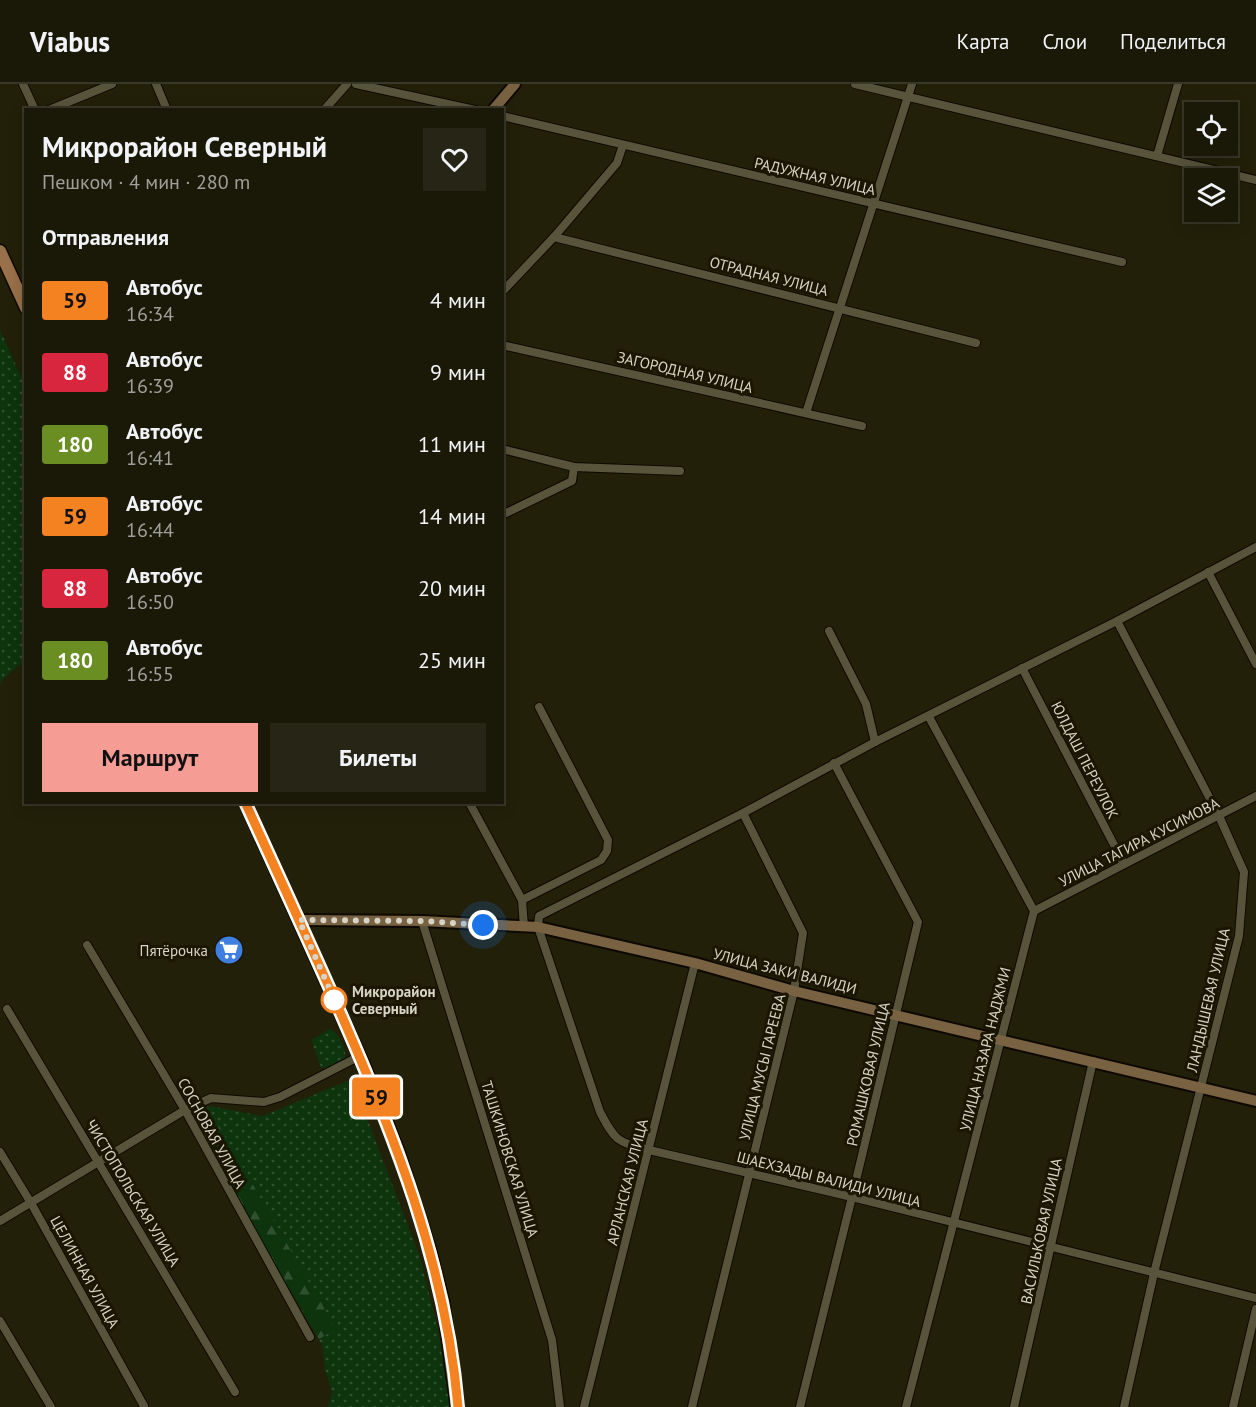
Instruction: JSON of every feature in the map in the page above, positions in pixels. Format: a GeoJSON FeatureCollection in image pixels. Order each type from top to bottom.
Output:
{"type":"FeatureCollection","features":[{"type":"Feature","properties":{"kind":"main road"},"geometry":{"type":"LineString","coordinates":[[0,251],[24,304]]}},
{"type":"Feature","properties":{"kind":"main road"},"geometry":{"type":"LineString","coordinates":[[246,804],[360,1056],[399,1153],[430,1250],[442,1301],[458,1407]]}},
{"type":"Feature","properties":{"kind":"street"},"geometry":{"type":"LineString","coordinates":[[23,84],[34,108]]}},
{"type":"Feature","properties":{"kind":"street"},"geometry":{"type":"LineString","coordinates":[[54,108],[112,84]]}},
{"type":"Feature","properties":{"kind":"street"},"geometry":{"type":"LineString","coordinates":[[156,84],[166,108]]}},
{"type":"Feature","properties":{"kind":"street"},"geometry":{"type":"LineString","coordinates":[[326,108],[347,84]]}},
{"type":"Feature","properties":{"kind":"street"},"geometry":{"type":"LineString","coordinates":[[356,84],[466,108]]}},
{"type":"Feature","properties":{"kind":"street"},"geometry":{"type":"LineString","coordinates":[[495,108],[515,84]]}},
{"type":"Feature","properties":{"kind":"street"},"geometry":{"type":"LineString","coordinates":[[855,84],[1256,180]]}},
{"type":"Feature","properties":{"kind":"street"},"geometry":{"type":"LineString","coordinates":[[806,413],[912,84]]}},
{"type":"Feature","properties":{"kind":"street"},"geometry":{"type":"LineString","coordinates":[[1157,156],[1178,84]]}},
{"type":"Feature","properties":{"kind":"street","name":"РАДУЖНАЯ УЛИЦА"},"geometry":{"type":"LineString","coordinates":[[504,116],[1122,262]]}},
{"type":"Feature","properties":{"kind":"street"},"geometry":{"type":"LineString","coordinates":[[504,290],[554,237],[617,163],[623,145]]}},
{"type":"Feature","properties":{"kind":"street","name":"ОТРАДНАЯ УЛИЦА"},"geometry":{"type":"LineString","coordinates":[[554,237],[976,343]]}},
{"type":"Feature","properties":{"kind":"street","name":"ЗАГОРОДНАЯ УЛИЦА"},"geometry":{"type":"LineString","coordinates":[[504,345],[862,426]]}},
{"type":"Feature","properties":{"kind":"street"},"geometry":{"type":"LineString","coordinates":[[504,450],[574,467],[680,471]]}},
{"type":"Feature","properties":{"kind":"street"},"geometry":{"type":"LineString","coordinates":[[504,513],[572,481],[574,467]]}},
{"type":"Feature","properties":{"kind":"street"},"geometry":{"type":"LineString","coordinates":[[538,927],[539,916],[743,813],[874,742],[929,717],[1117,621],[1256,547]]}},
{"type":"Feature","properties":{"kind":"street"},"geometry":{"type":"LineString","coordinates":[[1208,572],[1256,664]]}},
{"type":"Feature","properties":{"kind":"street","name":"ЛАНДЫШЕВАЯ УЛИЦА"},"geometry":{"type":"LineString","coordinates":[[1117,621],[1219,816],[1244,872],[1239,936],[1154,1273],[1124,1407]]}},
{"type":"Feature","properties":{"kind":"street"},"geometry":{"type":"LineString","coordinates":[[829,632],[866,704],[874,742]]}},
{"type":"Feature","properties":{"kind":"street","name":"ЮЛДАШ ПЕРЕУЛОК"},"geometry":{"type":"LineString","coordinates":[[1022,668],[1124,864]]}},
{"type":"Feature","properties":{"kind":"street"},"geometry":{"type":"LineString","coordinates":[[522,900],[601,860],[607,851],[608,840],[539,707]]}},
{"type":"Feature","properties":{"kind":"street"},"geometry":{"type":"LineString","coordinates":[[929,717],[1034,911]]}},
{"type":"Feature","properties":{"kind":"street","name":"РОМАШКОВАЯ УЛИЦА"},"geometry":{"type":"LineString","coordinates":[[800,1407],[918,922],[834,763]]}},
{"type":"Feature","properties":{"kind":"street","name":"УЛИЦА ТАГИРА КУСИМОВА"},"geometry":{"type":"LineString","coordinates":[[1034,911],[1256,796]]}},
{"type":"Feature","properties":{"kind":"street"},"geometry":{"type":"LineString","coordinates":[[470,804],[522,900],[524,927]]}},
{"type":"Feature","properties":{"kind":"street","name":"УЛИЦА МУСЫ ГАРЕЕВА"},"geometry":{"type":"LineString","coordinates":[[692,1407],[794,991],[803,933],[743,813]]}},
{"type":"Feature","properties":{"kind":"street","name":"УЛИЦА НАЗАРА НАДЖМИ"},"geometry":{"type":"LineString","coordinates":[[906,1407],[1034,911]]}},
{"type":"Feature","properties":{"kind":"street","name":"УЛИЦА ЗАКИ ВАЛИДИ"},"geometry":{"type":"LineString","coordinates":[[299,920],[422,921],[538,927],[695,963],[794,991],[1256,1101]]}},
{"type":"Feature","properties":{"kind":"street","name":"ТАШКИНОВСКАЯ УЛИЦА"},"geometry":{"type":"LineString","coordinates":[[422,921],[552,1340],[560,1407]]}},
{"type":"Feature","properties":{"kind":"street","name":"ШАЕХЗАДЫ ВАЛИДИ УЛИЦА"},"geometry":{"type":"LineString","coordinates":[[538,927],[600,1112],[613,1137],[649,1150],[852,1197],[1256,1298]]}},
{"type":"Feature","properties":{"kind":"street","name":"СОСНОВАЯ УЛИЦА"},"geometry":{"type":"LineString","coordinates":[[87,945],[184,1110],[310,1337]]}},
{"type":"Feature","properties":{"kind":"street","name":"АРЛАНСКАЯ УЛИЦА"},"geometry":{"type":"LineString","coordinates":[[584,1407],[695,963]]}},
{"type":"Feature","properties":{"kind":"street","name":"ЧИСТОПОЛЬСКАЯ УЛИЦА"},"geometry":{"type":"LineString","coordinates":[[7,1009],[235,1392]]}},
{"type":"Feature","properties":{"kind":"street"},"geometry":{"type":"LineString","coordinates":[[0,1221],[184,1110],[210,1098],[264,1102],[280,1097],[360,1056]]}},
{"type":"Feature","properties":{"kind":"street","name":"ВАСИЛЬКОВАЯ УЛИЦА"},"geometry":{"type":"LineString","coordinates":[[1014,1407],[1093,1062]]}},
{"type":"Feature","properties":{"kind":"street","name":"ЦЕЛИННАЯ УЛИЦА"},"geometry":{"type":"LineString","coordinates":[[0,1152],[31,1203],[144,1406]]}},
{"type":"Feature","properties":{"kind":"street"},"geometry":{"type":"LineString","coordinates":[[1233,1407],[1256,1309]]}},
{"type":"Feature","properties":{"kind":"street"},"geometry":{"type":"LineString","coordinates":[[0,1321],[51,1407]]}},
{"type":"Feature","properties":{"kind":"green space"},"geometry":{"type":"Polygon","coordinates":[[[0,330],[24,383],[24,661],[3,679],[0,685],[0,330]]]}},
{"type":"Feature","properties":{"kind":"green space"},"geometry":{"type":"Polygon","coordinates":[[[330,1029],[342,1043],[345,1061],[325,1069],[321,1067],[311,1040],[330,1029]]]}},
{"type":"Feature","properties":{"kind":"green space"},"geometry":{"type":"Polygon","coordinates":[[[352,1079],[420,1257],[438,1330],[450,1407],[328,1407],[332,1393],[325,1369],[322,1345],[191,1118],[210,1106],[263,1116],[352,1079]]]}},
{"type":"Feature","properties":{"kind":"green space"},"geometry":{"type":"Polygon","coordinates":[[[210,1110],[336,1329],[319,1339],[193,1119],[210,1110]]]}},
{"type":"Feature","properties":{"kind":"bus line","name":"59"},"geometry":{"type":"LineString","coordinates":[[246,804],[360,1056],[399,1153],[430,1250],[442,1301],[458,1407]]}},
{"type":"Feature","properties":{"kind":"place","name":"Пятёрочка"},"geometry":{"type":"Point","coordinates":[229,950]}},
{"type":"Feature","properties":{"kind":"place","name":"Микрорайон Северный"},"geometry":{"type":"Point","coordinates":[334,1000]}},
{"type":"Feature","properties":{"kind":"route"},"geometry":{"type":"LineString","coordinates":[[334,1000],[338,1008],[299,920],[422,921],[483,925]]}}]}
